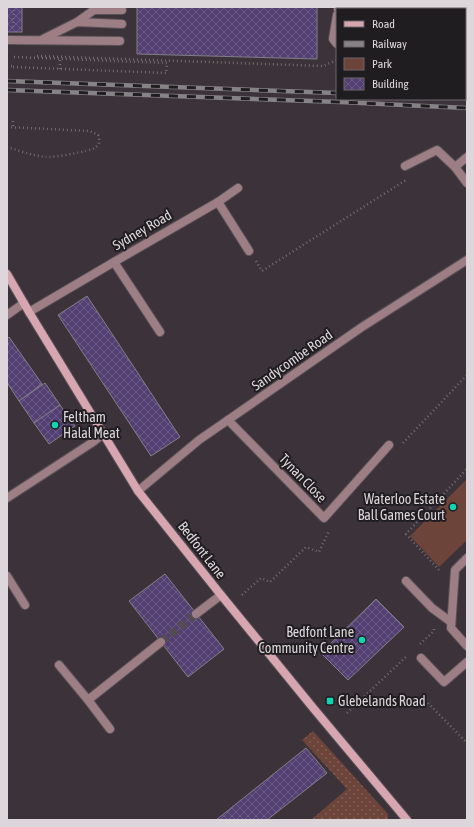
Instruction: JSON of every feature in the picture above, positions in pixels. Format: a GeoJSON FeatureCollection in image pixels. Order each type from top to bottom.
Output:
{"type":"FeatureCollection","features":[{"type":"Feature","properties":{"kind":"main road","name":"Bedfont Lane"},"geometry":{"type":"LineString","coordinates":[[7,274],[138,490],[221,595],[406,820]]}},
{"type":"Feature","properties":{"kind":"street"},"geometry":{"type":"LineString","coordinates":[[41,40],[77,22],[94,10],[122,10]]}},
{"type":"Feature","properties":{"kind":"street"},"geometry":{"type":"LineString","coordinates":[[77,22],[122,24]]}},
{"type":"Feature","properties":{"kind":"street"},"geometry":{"type":"LineString","coordinates":[[335,41],[336,28]]}},
{"type":"Feature","properties":{"kind":"street"},"geometry":{"type":"LineString","coordinates":[[7,40],[120,41]]}},
{"type":"Feature","properties":{"kind":"street"},"geometry":{"type":"LineString","coordinates":[[405,166],[437,150],[455,167],[467,183]]}},
{"type":"Feature","properties":{"kind":"street"},"geometry":{"type":"LineString","coordinates":[[455,167],[467,157]]}},
{"type":"Feature","properties":{"kind":"street","name":"Sydney Road"},"geometry":{"type":"LineString","coordinates":[[29,312],[218,202],[238,188]]}},
{"type":"Feature","properties":{"kind":"street"},"geometry":{"type":"LineString","coordinates":[[218,202],[249,252]]}},
{"type":"Feature","properties":{"kind":"street","name":"Sandycombe Road"},"geometry":{"type":"LineString","coordinates":[[138,490],[199,440],[362,327],[467,260]]}},
{"type":"Feature","properties":{"kind":"street"},"geometry":{"type":"LineString","coordinates":[[114,262],[160,332]]}},
{"type":"Feature","properties":{"kind":"street"},"geometry":{"type":"LineString","coordinates":[[7,316],[24,303]]}},
{"type":"Feature","properties":{"kind":"street","name":"Tynan Close"},"geometry":{"type":"LineString","coordinates":[[228,420],[324,518],[389,445]]}},
{"type":"Feature","properties":{"kind":"street"},"geometry":{"type":"LineString","coordinates":[[7,498],[103,434]]}},
{"type":"Feature","properties":{"kind":"street"},"geometry":{"type":"LineString","coordinates":[[467,558],[455,570],[451,622],[451,628],[467,646]]}},
{"type":"Feature","properties":{"kind":"street"},"geometry":{"type":"LineString","coordinates":[[7,576],[25,605]]}},
{"type":"Feature","properties":{"kind":"street"},"geometry":{"type":"LineString","coordinates":[[406,581],[432,608],[451,622]]}},
{"type":"Feature","properties":{"kind":"street"},"geometry":{"type":"LineString","coordinates":[[196,614],[221,595]]}},
{"type":"Feature","properties":{"kind":"street"},"geometry":{"type":"LineString","coordinates":[[88,700],[161,642]]}},
{"type":"Feature","properties":{"kind":"street"},"geometry":{"type":"LineString","coordinates":[[421,658],[444,682],[467,662]]}},
{"type":"Feature","properties":{"kind":"street"},"geometry":{"type":"LineString","coordinates":[[59,666],[110,729]]}},
{"type":"Feature","properties":{"kind":"path"},"geometry":{"type":"LineString","coordinates":[[13,32],[14,7]]}},
{"type":"Feature","properties":{"kind":"path"},"geometry":{"type":"LineString","coordinates":[[7,55],[323,66],[336,60]]}},
{"type":"Feature","properties":{"kind":"path"},"geometry":{"type":"LineString","coordinates":[[13,67],[166,73],[167,63],[14,57]]}},
{"type":"Feature","properties":{"kind":"path"},"geometry":{"type":"LineString","coordinates":[[7,66],[60,69],[60,59]]}},
{"type":"Feature","properties":{"kind":"path"},"geometry":{"type":"LineString","coordinates":[[12,121],[13,127]]}},
{"type":"Feature","properties":{"kind":"path"},"geometry":{"type":"LineString","coordinates":[[7,127],[90,131],[98,134],[100,140],[99,144],[94,148],[58,157],[47,157],[7,148]]}},
{"type":"Feature","properties":{"kind":"path"},"geometry":{"type":"LineString","coordinates":[[262,271],[407,180]]}},
{"type":"Feature","properties":{"kind":"path"},"geometry":{"type":"LineString","coordinates":[[389,445],[396,451],[467,375]]}},
{"type":"Feature","properties":{"kind":"path"},"geometry":{"type":"LineString","coordinates":[[439,570],[406,534],[467,469]]}},
{"type":"Feature","properties":{"kind":"path"},"geometry":{"type":"LineString","coordinates":[[242,595],[261,578],[270,582],[306,547]]}},
{"type":"Feature","properties":{"kind":"path"},"geometry":{"type":"LineString","coordinates":[[418,645],[434,630]]}},
{"type":"Feature","properties":{"kind":"path"},"geometry":{"type":"LineString","coordinates":[[347,713],[408,656]]}},
{"type":"Feature","properties":{"kind":"path"},"geometry":{"type":"LineString","coordinates":[[428,702],[467,743]]}},
{"type":"Feature","properties":{"kind":"green space","name":"Waterloo Estate Ball Games Court"},"geometry":{"type":"Polygon","coordinates":[[[467,479],[467,540],[439,567],[410,536],[467,479]]]}},
{"type":"Feature","properties":{"kind":"green space"},"geometry":{"type":"Polygon","coordinates":[[[313,731],[388,814],[388,820],[311,820],[347,789],[302,740],[313,731]]]}},
{"type":"Feature","properties":{"kind":"building"},"geometry":{"type":"Polygon","coordinates":[[[7,7],[22,7],[22,32],[7,32],[7,7]]]}},
{"type":"Feature","properties":{"kind":"building"},"geometry":{"type":"Polygon","coordinates":[[[137,7],[317,7],[317,59],[137,54],[137,7]]]}},
{"type":"Feature","properties":{"kind":"building"},"geometry":{"type":"Polygon","coordinates":[[[377,7],[401,7],[400,8],[377,7]]]}},
{"type":"Feature","properties":{"kind":"building"},"geometry":{"type":"Polygon","coordinates":[[[466,24],[467,24],[466,46],[466,24]]]}},
{"type":"Feature","properties":{"kind":"building"},"geometry":{"type":"Polygon","coordinates":[[[87,296],[180,437],[151,456],[58,315],[87,296]]]}},
{"type":"Feature","properties":{"kind":"building"},"geometry":{"type":"Polygon","coordinates":[[[9,337],[42,384],[19,401],[8,384],[7,385],[7,339],[9,337]]]}},
{"type":"Feature","properties":{"kind":"building"},"geometry":{"type":"Polygon","coordinates":[[[45,383],[60,405],[34,423],[19,401],[45,383]]]}},
{"type":"Feature","properties":{"kind":"building","name":"Feltham Halal Meat"},"geometry":{"type":"Polygon","coordinates":[[[60,405],[75,426],[49,444],[34,423],[60,405]]]}},
{"type":"Feature","properties":{"kind":"building"},"geometry":{"type":"Polygon","coordinates":[[[165,574],[224,649],[188,677],[129,601],[165,574]]]}},
{"type":"Feature","properties":{"kind":"building","name":"Bedfont Lane Community Centre"},"geometry":{"type":"Polygon","coordinates":[[[376,599],[404,627],[348,680],[321,653],[376,599]]]}},
{"type":"Feature","properties":{"kind":"building"},"geometry":{"type":"Polygon","coordinates":[[[306,748],[327,773],[267,820],[216,820],[306,748]]]}},
{"type":"Feature","properties":{"kind":"tunnel"},"geometry":{"type":"LineString","coordinates":[[161,642],[196,614]]}},
{"type":"Feature","properties":{"kind":"railway"},"geometry":{"type":"LineString","coordinates":[[7,81],[336,93]]}},
{"type":"Feature","properties":{"kind":"railway"},"geometry":{"type":"LineString","coordinates":[[7,90],[467,108]]}},
{"type":"Feature","properties":{"kind":"place","name":"Feltham Halal Meat"},"geometry":{"type":"Point","coordinates":[55,425]}},
{"type":"Feature","properties":{"kind":"place","name":"Waterloo Estate Ball Games Court"},"geometry":{"type":"Point","coordinates":[453,507]}},
{"type":"Feature","properties":{"kind":"place","name":"Bedfont Lane Community Centre"},"geometry":{"type":"Point","coordinates":[362,640]}},
{"type":"Feature","properties":{"kind":"place","name":"Glebelands Road"},"geometry":{"type":"Point","coordinates":[330,701]}}]}
